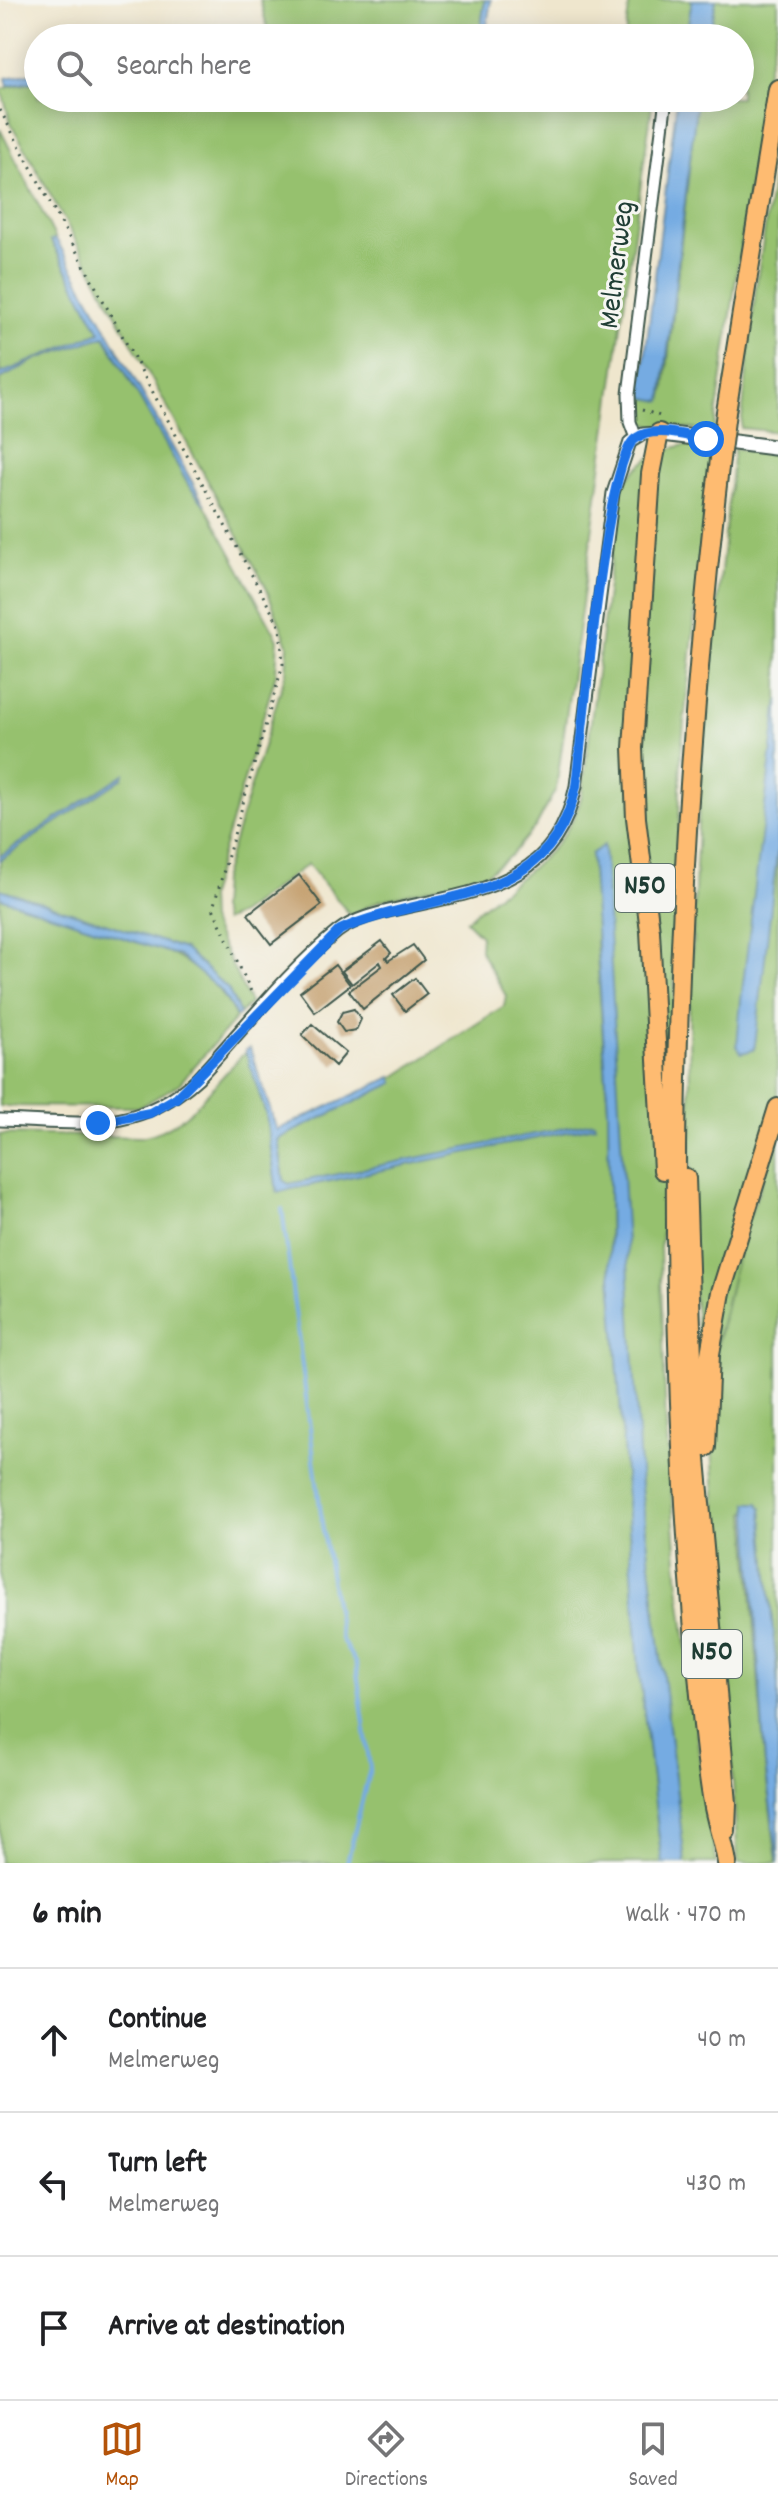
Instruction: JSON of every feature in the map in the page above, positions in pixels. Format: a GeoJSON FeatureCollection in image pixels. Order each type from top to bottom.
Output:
{"type":"FeatureCollection","features":[{"type":"Feature","properties":{"kind":"highway","name":"N50"},"geometry":{"type":"LineString","coordinates":[[726,1854],[713,1805],[694,1624],[680,1436],[674,1156],[692,751],[719,467],[778,89]]}},
{"type":"Feature","properties":{"kind":"highway","name":"N50"},"geometry":{"type":"LineString","coordinates":[[659,433],[649,494],[634,711],[633,771],[654,989],[666,1243],[674,1264]]}},
{"type":"Feature","properties":{"kind":"highway","name":"N50"},"geometry":{"type":"LineString","coordinates":[[679,1078],[700,1505],[727,1803],[726,1854]]}},
{"type":"Feature","properties":{"kind":"highway","name":"N50"},"geometry":{"type":"LineString","coordinates":[[700,1505],[715,1323],[729,1257],[778,1108]]}},
{"type":"Feature","properties":{"kind":"street","name":"Melmerweg"},"geometry":{"type":"LineString","coordinates":[[636,438],[630,422],[629,394],[664,112]]}},
{"type":"Feature","properties":{"kind":"street"},"geometry":{"type":"LineString","coordinates":[[0,1120],[98,1123],[150,1113],[176,1098],[340,930],[375,914],[489,890],[527,868],[558,838],[570,814],[611,505],[626,448],[636,438],[659,433],[778,448]]}},
{"type":"Feature","properties":{"kind":"path"},"geometry":{"type":"LineString","coordinates":[[0,110],[280,627],[283,664],[213,908],[260,1011]]}},
{"type":"Feature","properties":{"kind":"green space"},"geometry":{"type":"Polygon","coordinates":[[[260,0],[485,0],[481,24],[266,24],[260,0]]]}},
{"type":"Feature","properties":{"kind":"green space"},"geometry":{"type":"Polygon","coordinates":[[[630,0],[692,0],[688,24],[627,24],[630,0]]]}},
{"type":"Feature","properties":{"kind":"green space"},"geometry":{"type":"Polygon","coordinates":[[[716,0],[778,0],[778,24],[765,78],[714,431],[641,424],[640,397],[662,400],[665,388],[695,112],[754,112],[754,24],[712,24],[716,0]]]}},
{"type":"Feature","properties":{"kind":"green space"},"geometry":{"type":"Polygon","coordinates":[[[24,84],[24,112],[651,112],[556,789],[536,826],[510,856],[486,874],[379,901],[350,915],[308,864],[240,914],[224,921],[220,909],[222,880],[286,672],[288,645],[265,585],[11,123],[1,89],[24,84]]]}},
{"type":"Feature","properties":{"kind":"green space"},"geometry":{"type":"Polygon","coordinates":[[[0,129],[56,239],[51,241],[100,332],[0,374],[0,129]]]}},
{"type":"Feature","properties":{"kind":"green space"},"geometry":{"type":"Polygon","coordinates":[[[778,144],[778,432],[741,428],[756,287],[778,144]]]}},
{"type":"Feature","properties":{"kind":"green space"},"geometry":{"type":"Polygon","coordinates":[[[105,336],[189,486],[205,505],[278,639],[276,674],[209,896],[210,920],[250,1003],[240,1014],[228,989],[184,949],[0,889],[0,860],[123,778],[123,775],[0,856],[0,379],[37,359],[105,336]]]}},
{"type":"Feature","properties":{"kind":"green space"},"geometry":{"type":"Polygon","coordinates":[[[693,444],[712,447],[681,753],[669,1170],[660,1248],[666,1427],[679,1585],[703,1787],[717,1863],[685,1863],[641,1488],[603,845],[596,941],[608,1109],[610,1260],[639,1670],[662,1863],[0,1863],[0,1134],[141,1137],[158,1132],[187,1115],[246,1052],[266,1114],[277,1192],[594,1123],[289,1184],[284,1181],[278,1139],[393,1083],[392,1079],[504,1006],[506,996],[480,950],[481,936],[466,921],[550,851],[575,816],[582,794],[620,488],[651,457],[693,444]]]}},
{"type":"Feature","properties":{"kind":"green space"},"geometry":{"type":"Polygon","coordinates":[[[734,449],[778,455],[778,700],[737,1046],[754,1050],[778,845],[777,1096],[704,1392],[692,1276],[689,1020],[701,760],[734,449]]]}},
{"type":"Feature","properties":{"kind":"green space"},"geometry":{"type":"Polygon","coordinates":[[[0,898],[99,925],[167,952],[196,969],[220,991],[236,1018],[179,1084],[140,1107],[0,1106],[0,898]]]}},
{"type":"Feature","properties":{"kind":"green space"},"geometry":{"type":"Polygon","coordinates":[[[778,1138],[778,1686],[762,1508],[746,1512],[765,1765],[777,1863],[738,1863],[712,1447],[717,1347],[740,1242],[778,1138]]]}},
{"type":"Feature","properties":{"kind":"water"},"geometry":{"type":"Polygon","coordinates":[[[485,0],[491,0],[487,24],[481,24],[485,0]]]}},
{"type":"Feature","properties":{"kind":"water"},"geometry":{"type":"Polygon","coordinates":[[[692,0],[716,0],[712,24],[688,24],[692,0]]]}},
{"type":"Feature","properties":{"kind":"water"},"geometry":{"type":"Polygon","coordinates":[[[24,75],[24,83],[8,86],[6,78],[24,75]]]}},
{"type":"Feature","properties":{"kind":"water"},"geometry":{"type":"Polygon","coordinates":[[[675,112],[695,112],[662,401],[640,397],[675,112]]]}},
{"type":"Feature","properties":{"kind":"water"},"geometry":{"type":"Polygon","coordinates":[[[56,239],[205,505],[189,486],[105,336],[37,359],[0,379],[0,374],[100,332],[51,240],[56,239]]]}},
{"type":"Feature","properties":{"kind":"water"},"geometry":{"type":"Polygon","coordinates":[[[778,700],[778,845],[754,1050],[741,1053],[737,1046],[741,1000],[778,700]]]}},
{"type":"Feature","properties":{"kind":"water"},"geometry":{"type":"Polygon","coordinates":[[[124,774],[123,778],[0,860],[0,856],[124,774]]]}},
{"type":"Feature","properties":{"kind":"water"},"geometry":{"type":"Polygon","coordinates":[[[604,845],[641,1488],[685,1863],[662,1863],[639,1670],[610,1260],[608,1109],[591,854],[604,845]]]}},
{"type":"Feature","properties":{"kind":"water"},"geometry":{"type":"Polygon","coordinates":[[[0,889],[184,949],[228,989],[240,1014],[237,1017],[221,991],[179,956],[0,898],[0,889]]]}},
{"type":"Feature","properties":{"kind":"water"},"geometry":{"type":"Polygon","coordinates":[[[250,1048],[277,1130],[392,1077],[394,1083],[278,1139],[284,1181],[289,1184],[594,1122],[595,1126],[277,1192],[266,1114],[245,1050],[250,1048]]]}},
{"type":"Feature","properties":{"kind":"water"},"geometry":{"type":"Polygon","coordinates":[[[748,1503],[758,1503],[762,1508],[778,1686],[778,1863],[765,1765],[748,1503]]]}},
{"type":"Feature","properties":{"kind":"building"},"geometry":{"type":"Polygon","coordinates":[[[299,875],[322,905],[271,944],[248,914],[299,875]]]}},
{"type":"Feature","properties":{"kind":"building"},"geometry":{"type":"Polygon","coordinates":[[[382,941],[391,953],[386,958],[388,961],[413,945],[424,960],[363,1009],[349,991],[382,966],[380,962],[352,984],[342,971],[382,941]]]}},
{"type":"Feature","properties":{"kind":"building"},"geometry":{"type":"Polygon","coordinates":[[[335,965],[350,985],[315,1012],[300,992],[335,965]]]}},
{"type":"Feature","properties":{"kind":"building"},"geometry":{"type":"Polygon","coordinates":[[[415,978],[427,994],[405,1011],[393,995],[415,978]]]}},
{"type":"Feature","properties":{"kind":"building"},"geometry":{"type":"Polygon","coordinates":[[[354,1009],[361,1019],[356,1030],[344,1032],[337,1022],[342,1012],[354,1009]]]}},
{"type":"Feature","properties":{"kind":"building"},"geometry":{"type":"Polygon","coordinates":[[[312,1024],[346,1053],[335,1066],[302,1035],[312,1024]]]}},
{"type":"Feature","properties":{"kind":"waterway"},"geometry":{"type":"LineString","coordinates":[[282,1209],[323,1530],[341,1639],[356,1664],[370,1768],[347,1863]]}},
{"type":"Feature","properties":{"kind":"route"},"geometry":{"type":"LineString","coordinates":[[98,1123],[150,1113],[176,1098],[340,930],[375,914],[489,890],[527,868],[558,838],[570,814],[576,786],[611,505],[626,448],[636,438],[650,432],[706,439]]}}]}
